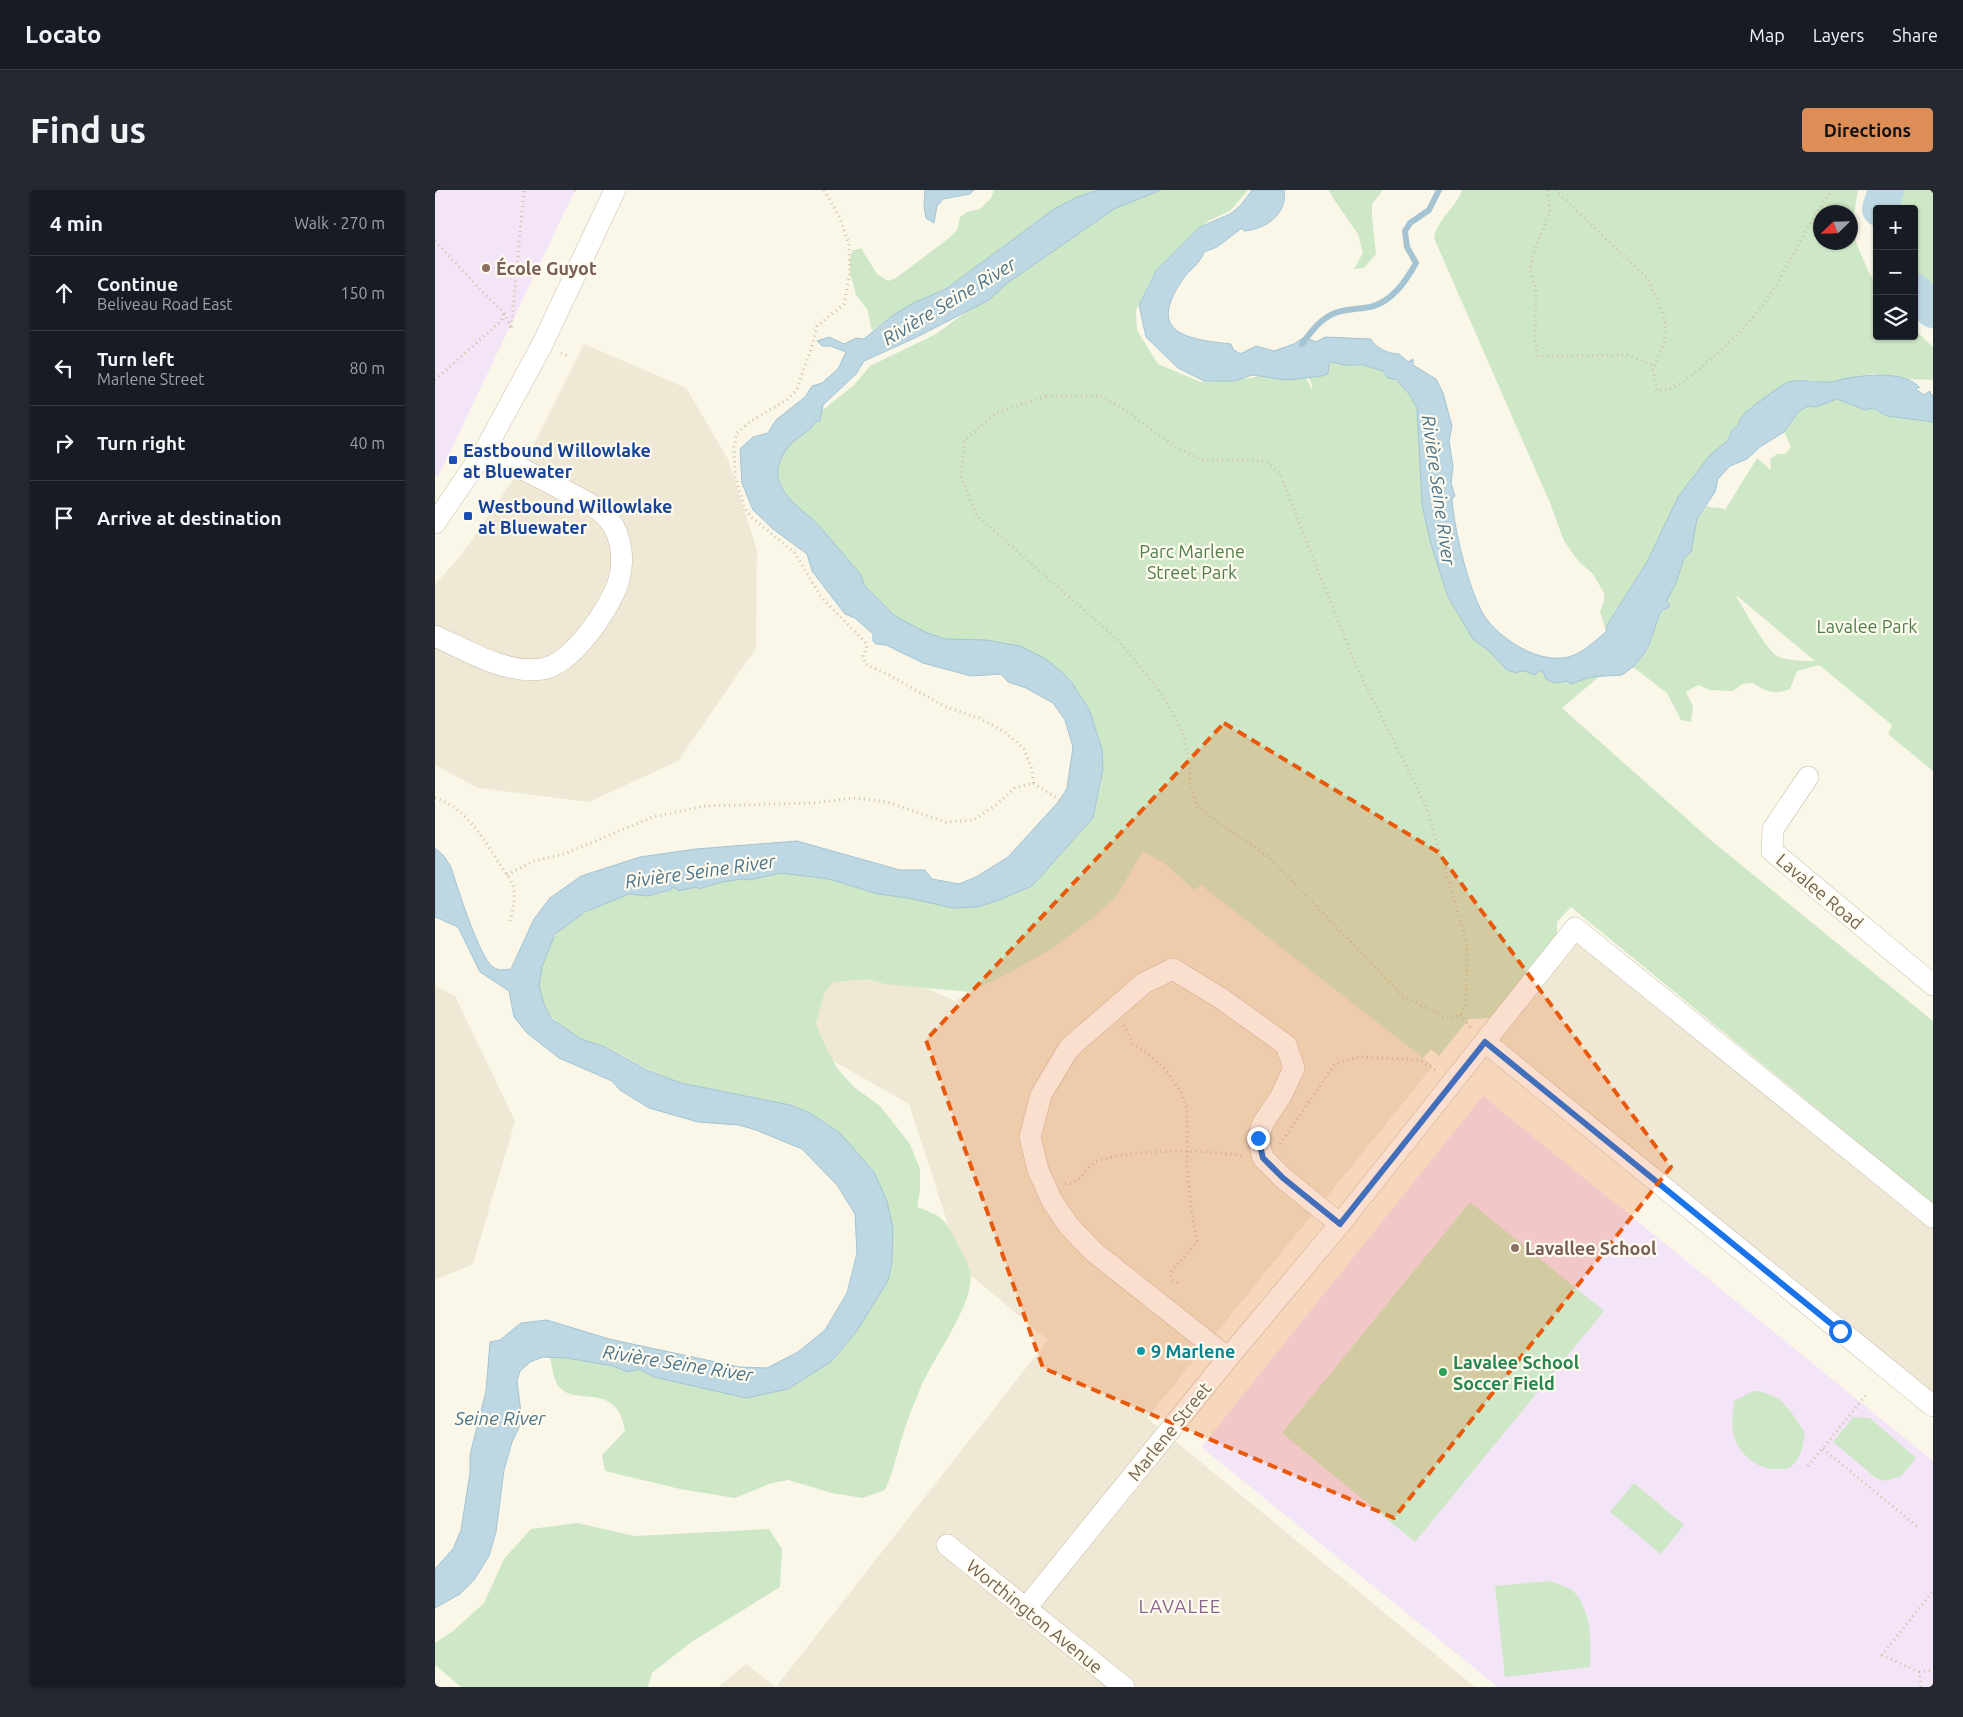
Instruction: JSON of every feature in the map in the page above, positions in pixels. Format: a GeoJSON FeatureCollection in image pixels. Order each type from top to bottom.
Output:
{"type":"FeatureCollection","features":[{"type":"Feature","properties":{"kind":"street"},"geometry":{"type":"LineString","coordinates":[[435,523],[485,450],[542,345],[615,190]]}},
{"type":"Feature","properties":{"kind":"street"},"geometry":{"type":"LineString","coordinates":[[435,636],[496,663],[517,670],[545,669],[556,665],[569,656],[598,621],[618,581],[622,560],[620,544],[610,521],[589,503],[485,450]]}},
{"type":"Feature","properties":{"kind":"street","name":"Lavalee Road"},"geometry":{"type":"LineString","coordinates":[[1807,778],[1773,829],[1772,851],[1933,985]]}},
{"type":"Feature","properties":{"kind":"street","name":"Marlene Street"},"geometry":{"type":"LineString","coordinates":[[1026,1608],[1228,1358],[1340,1224],[1575,928],[1933,1217]]}},
{"type":"Feature","properties":{"kind":"street"},"geometry":{"type":"LineString","coordinates":[[1228,1358],[1094,1252],[1069,1226],[1052,1201],[1038,1170],[1030,1137],[1041,1095],[1069,1048],[1144,983],[1173,969],[1222,999],[1286,1045],[1294,1068],[1281,1096],[1263,1123],[1258,1138],[1263,1158],[1283,1178],[1340,1224]]}},
{"type":"Feature","properties":{"kind":"street"},"geometry":{"type":"LineString","coordinates":[[1485,1042],[1933,1406]]}},
{"type":"Feature","properties":{"kind":"street","name":"Worthington Avenue"},"geometry":{"type":"LineString","coordinates":[[947,1545],[1124,1687]]}},
{"type":"Feature","properties":{"kind":"path"},"geometry":{"type":"LineString","coordinates":[[435,241],[489,299],[504,312],[511,329],[524,190]]}},
{"type":"Feature","properties":{"kind":"path"},"geometry":{"type":"LineString","coordinates":[[824,190],[839,216],[849,244],[850,273],[844,304],[817,326],[797,389],[788,399],[749,423],[737,433],[733,447],[735,476],[739,494],[751,518],[795,553],[821,596],[866,643],[867,650],[863,656],[865,664],[947,707],[979,718],[1005,732],[1024,749],[1032,770],[1033,783]]}},
{"type":"Feature","properties":{"kind":"path"},"geometry":{"type":"LineString","coordinates":[[1548,190],[1550,212],[1532,257],[1530,270],[1536,289],[1535,343],[1537,356],[1620,354],[1655,366]]}},
{"type":"Feature","properties":{"kind":"path"},"geometry":{"type":"LineString","coordinates":[[1555,190],[1648,279],[1665,320],[1665,340],[1653,370],[1657,391],[1670,390],[1693,375],[1742,332],[1764,304],[1818,208],[1832,190]]}},
{"type":"Feature","properties":{"kind":"path"},"geometry":{"type":"LineString","coordinates":[[435,380],[493,330],[502,320],[504,312]]}},
{"type":"Feature","properties":{"kind":"path"},"geometry":{"type":"LineString","coordinates":[[1046,396],[1100,396],[1121,408],[1174,446],[1203,460],[1267,462],[1280,474],[1355,664],[1426,806],[1467,944],[1466,1005],[1460,1015],[1449,1019],[1403,996],[1268,856],[1197,806],[1190,783],[1189,757],[1182,731],[1162,694],[1117,639],[977,516],[961,476],[965,440],[996,413],[1046,396]]}},
{"type":"Feature","properties":{"kind":"path"},"geometry":{"type":"LineString","coordinates":[[507,875],[534,861],[564,854],[653,817],[704,806],[814,803],[855,798],[887,802],[946,822],[975,820],[1015,788],[1033,783],[1060,800]]}},
{"type":"Feature","properties":{"kind":"path"},"geometry":{"type":"LineString","coordinates":[[435,798],[447,802],[479,831],[515,888],[514,905],[510,921]]}},
{"type":"Feature","properties":{"kind":"path"},"geometry":{"type":"LineString","coordinates":[[1115,1007],[1133,1044],[1146,1052],[1165,1069],[1181,1092],[1187,1110],[1187,1167],[1197,1242],[1170,1273],[1172,1280],[1180,1284]]}},
{"type":"Feature","properties":{"kind":"path"},"geometry":{"type":"LineString","coordinates":[[1279,1146],[1335,1064],[1364,1057],[1421,1060],[1439,1072],[1460,1073]]}},
{"type":"Feature","properties":{"kind":"path"},"geometry":{"type":"LineString","coordinates":[[1064,1184],[1072,1184],[1081,1179],[1090,1166],[1097,1161],[1112,1157],[1159,1151],[1216,1152]]}},
{"type":"Feature","properties":{"kind":"path"},"geometry":{"type":"LineString","coordinates":[[1809,1466],[1867,1394]]}},
{"type":"Feature","properties":{"kind":"path"},"geometry":{"type":"LineString","coordinates":[[1823,1449],[1919,1528]]}},
{"type":"Feature","properties":{"kind":"path"},"geometry":{"type":"LineString","coordinates":[[1933,1591],[1882,1656],[1919,1672],[1933,1670]]}},
{"type":"Feature","properties":{"kind":"path"},"geometry":{"type":"LineString","coordinates":[[1919,1672],[1921,1687]]}},
{"type":"Feature","properties":{"kind":"highlighted area"},"geometry":{"type":"Polygon","coordinates":[[[1224,723],[1438,852],[1671,1167],[1394,1518],[1043,1368],[926,1040],[1224,723]]]}},
{"type":"Feature","properties":{"kind":"shaded area","name":"École Guyot"},"geometry":{"type":"Polygon","coordinates":[[[435,190],[575,190],[438,477],[435,475],[435,190]]]}},
{"type":"Feature","properties":{"kind":"shaded area"},"geometry":{"type":"Polygon","coordinates":[[[584,344],[686,388],[728,459],[757,550],[756,648],[678,761],[589,802],[478,788],[435,765],[435,584],[459,558],[524,464],[584,344]]]}},
{"type":"Feature","properties":{"kind":"shaded area"},"geometry":{"type":"Polygon","coordinates":[[[1144,837],[1433,1066],[1147,1418],[1475,1687],[776,1687],[1048,1340],[962,1268],[909,1104],[793,1038],[836,948],[955,1001],[1070,928],[1144,837]]]}},
{"type":"Feature","properties":{"kind":"shaded area"},"geometry":{"type":"Polygon","coordinates":[[[1573,917],[1933,1211],[1933,1403],[1477,1041],[1573,917]]]}},
{"type":"Feature","properties":{"kind":"shaded area"},"geometry":{"type":"Polygon","coordinates":[[[435,986],[455,996],[515,1121],[473,1264],[435,1280],[435,986]]]}},
{"type":"Feature","properties":{"kind":"shaded area","name":"Lavallee School"},"geometry":{"type":"Polygon","coordinates":[[[1483,1096],[1933,1461],[1933,1687],[1498,1687],[1201,1447],[1483,1096]]]}},
{"type":"Feature","properties":{"kind":"shaded area"},"geometry":{"type":"Polygon","coordinates":[[[746,1664],[776,1687],[718,1687],[746,1664]]]}},
{"type":"Feature","properties":{"kind":"green space"},"geometry":{"type":"Polygon","coordinates":[[[994,190],[1099,190],[1077,197],[1054,209],[946,289],[913,303],[872,331],[867,309],[856,295],[850,273],[852,251],[861,248],[877,274],[888,281],[896,278],[949,238],[957,230],[960,217],[967,212],[980,209],[991,198],[994,190]]]}},
{"type":"Feature","properties":{"kind":"green space","name":"Parc Marlene Street Park"},"geometry":{"type":"Polygon","coordinates":[[[1159,190],[1248,190],[1230,211],[1208,221],[1168,258],[1151,279],[1136,310],[1137,330],[1158,364],[1201,382],[1250,378],[1301,367],[1312,390],[1308,377],[1315,376],[1332,362],[1379,369],[1388,378],[1402,385],[1411,396],[1417,408],[1422,505],[1431,544],[1448,597],[1473,639],[1489,651],[1507,670],[1516,673],[1523,671],[1534,675],[1543,671],[1546,679],[1560,683],[1568,681],[1574,683],[1590,677],[1600,676],[1562,708],[1713,842],[1933,1021],[1933,1204],[1571,907],[1557,922],[1557,934],[1490,1018],[1469,1019],[1439,1056],[1431,1049],[1423,1058],[1201,885],[1194,890],[1168,866],[1143,851],[1115,898],[1089,921],[1053,948],[970,992],[885,984],[868,979],[833,982],[824,994],[816,1023],[836,1067],[854,1087],[880,1106],[910,1144],[920,1169],[920,1191],[917,1207],[934,1214],[944,1221],[955,1238],[970,1271],[967,1298],[920,1389],[885,1490],[863,1498],[832,1493],[788,1480],[772,1483],[735,1498],[680,1489],[605,1471],[602,1455],[625,1431],[621,1415],[614,1405],[605,1400],[566,1393],[557,1384],[550,1357],[613,1366],[628,1372],[639,1369],[654,1377],[746,1398],[833,1361],[856,1332],[888,1281],[810,1113],[763,1099],[671,1080],[606,1047],[587,1042],[573,1035],[552,1017],[542,1002],[539,984],[544,962],[552,941],[565,926],[575,919],[598,906],[620,897],[631,894],[658,894],[676,888],[678,891],[696,887],[699,889],[722,882],[742,879],[749,880],[781,873],[829,879],[878,894],[908,898],[1032,886],[1093,818],[1101,783],[1059,680],[909,636],[763,473],[819,413],[854,385],[870,366],[936,334],[1106,209],[1159,190]]]}},
{"type":"Feature","properties":{"kind":"green space"},"geometry":{"type":"Polygon","coordinates":[[[1329,190],[1383,190],[1372,204],[1376,254],[1364,268],[1354,269],[1363,253],[1358,234],[1329,190]]]}},
{"type":"Feature","properties":{"kind":"green space"},"geometry":{"type":"Polygon","coordinates":[[[1462,190],[1858,190],[1856,205],[1813,205],[1813,250],[1858,250],[1858,247],[1873,280],[1873,340],[1918,340],[1918,333],[1933,347],[1933,380],[1872,374],[1830,383],[1812,380],[1792,381],[1767,395],[1732,430],[1728,440],[1710,455],[1647,562],[1607,624],[1606,632],[1600,611],[1604,601],[1604,593],[1593,574],[1579,562],[1564,541],[1550,503],[1434,238],[1439,225],[1456,202],[1462,190]]]}},
{"type":"Feature","properties":{"kind":"green space"},"geometry":{"type":"Polygon","coordinates":[[[1891,190],[1933,190],[1933,304],[1918,289],[1918,205],[1885,205],[1891,190]]]}},
{"type":"Feature","properties":{"kind":"green space","name":"Lavalee Park"},"geometry":{"type":"Polygon","coordinates":[[[1837,399],[1865,410],[1872,408],[1887,416],[1933,422],[1933,771],[1888,734],[1892,725],[1819,665],[1797,671],[1790,689],[1780,692],[1762,689],[1753,683],[1742,684],[1733,691],[1709,690],[1698,685],[1686,692],[1693,706],[1691,722],[1681,720],[1667,693],[1633,667],[1648,647],[1659,615],[1666,608],[1667,597],[1676,583],[1684,558],[1691,552],[1697,519],[1707,506],[1725,510],[1757,458],[1771,470],[1770,459],[1777,454],[1785,454],[1791,447],[1784,432],[1799,411],[1809,406],[1816,407],[1837,399]],[[1737,596],[1756,630],[1774,653],[1779,657],[1788,659],[1815,661],[1737,596]]]}},
{"type":"Feature","properties":{"kind":"green space","name":"Lavalee School Soccer Field"},"geometry":{"type":"Polygon","coordinates":[[[1470,1202],[1604,1311],[1415,1542],[1282,1433],[1470,1202]]]}},
{"type":"Feature","properties":{"kind":"green space"},"geometry":{"type":"Polygon","coordinates":[[[1753,1391],[1763,1392],[1778,1399],[1790,1410],[1805,1433],[1799,1457],[1789,1468],[1770,1469],[1758,1465],[1742,1452],[1735,1440],[1732,1425],[1734,1401],[1753,1391]]]}},
{"type":"Feature","properties":{"kind":"green space"},"geometry":{"type":"Polygon","coordinates":[[[1853,1417],[1870,1418],[1916,1458],[1901,1476],[1885,1481],[1876,1478],[1833,1442],[1853,1417]]]}},
{"type":"Feature","properties":{"kind":"green space"},"geometry":{"type":"Polygon","coordinates":[[[1634,1483],[1684,1525],[1661,1554],[1610,1512],[1634,1483]]]}},
{"type":"Feature","properties":{"kind":"green space"},"geometry":{"type":"Polygon","coordinates":[[[577,1523],[635,1536],[769,1529],[782,1549],[780,1587],[690,1643],[652,1673],[648,1687],[461,1687],[435,1665],[435,1643],[453,1631],[484,1603],[504,1559],[531,1529],[577,1523]]]}},
{"type":"Feature","properties":{"kind":"green space"},"geometry":{"type":"Polygon","coordinates":[[[1549,1581],[1572,1590],[1580,1600],[1589,1628],[1590,1667],[1505,1677],[1495,1586],[1549,1581]]]}},
{"type":"Feature","properties":{"kind":"water"},"geometry":{"type":"Polygon","coordinates":[[[925,190],[974,190],[970,194],[943,199],[937,206],[934,223],[926,218],[924,206],[925,190]]]}},
{"type":"Feature","properties":{"kind":"water","name":"Seine River"},"geometry":{"type":"Polygon","coordinates":[[[1099,190],[1161,190],[1114,209],[1006,284],[989,300],[915,338],[864,361],[856,374],[823,405],[820,421],[816,421],[809,430],[787,448],[778,469],[779,482],[784,492],[824,531],[861,575],[864,585],[895,616],[925,632],[945,639],[986,640],[1020,646],[1046,659],[1064,674],[1089,709],[1102,749],[1103,769],[1093,818],[1032,886],[978,907],[953,908],[908,898],[878,894],[829,879],[781,873],[749,880],[742,879],[722,882],[699,889],[696,887],[678,891],[676,888],[671,888],[671,890],[647,896],[629,894],[585,912],[555,934],[542,967],[539,986],[545,1007],[552,1019],[581,1039],[605,1047],[649,1071],[681,1083],[790,1105],[810,1113],[840,1133],[874,1172],[887,1201],[893,1228],[892,1262],[888,1281],[856,1332],[832,1361],[788,1389],[746,1398],[654,1377],[639,1369],[628,1372],[613,1366],[567,1358],[543,1357],[530,1362],[520,1371],[517,1381],[522,1421],[512,1442],[504,1470],[496,1532],[489,1556],[474,1580],[460,1594],[435,1608],[435,1569],[453,1549],[461,1530],[470,1473],[470,1455],[486,1391],[490,1342],[500,1340],[521,1323],[547,1320],[609,1339],[739,1367],[767,1368],[798,1352],[825,1330],[847,1293],[857,1253],[855,1214],[837,1185],[802,1149],[739,1125],[698,1122],[649,1108],[620,1090],[612,1081],[559,1058],[527,1033],[514,1017],[509,991],[480,972],[458,927],[435,917],[435,848],[444,856],[451,867],[475,936],[487,961],[493,967],[502,970],[511,969],[534,919],[550,898],[581,876],[640,857],[696,849],[797,841],[900,870],[925,870],[932,879],[959,884],[976,877],[1008,857],[1060,800],[1067,788],[1073,747],[1065,720],[1053,703],[1026,688],[1008,682],[1001,674],[971,676],[923,663],[886,645],[876,644],[873,641],[873,634],[855,618],[845,614],[812,571],[807,554],[773,529],[753,510],[742,483],[740,449],[753,437],[768,433],[776,420],[805,397],[812,386],[822,383],[838,369],[846,352],[830,346],[822,346],[817,341],[829,337],[844,344],[856,338],[864,339],[892,316],[913,303],[946,289],[1054,209],[1077,197],[1099,190]]]}},
{"type":"Feature","properties":{"kind":"water","name":"Rivière Seine River"},"geometry":{"type":"Polygon","coordinates":[[[1252,190],[1284,190],[1283,206],[1279,213],[1274,219],[1260,227],[1244,231],[1242,228],[1217,247],[1204,252],[1200,260],[1183,279],[1173,297],[1168,311],[1170,322],[1176,330],[1186,335],[1231,344],[1233,349],[1240,354],[1256,346],[1274,351],[1294,344],[1304,337],[1316,342],[1325,337],[1371,339],[1379,348],[1387,352],[1399,354],[1408,362],[1413,359],[1413,365],[1436,379],[1443,393],[1452,426],[1449,441],[1453,466],[1451,483],[1455,496],[1452,499],[1453,512],[1463,560],[1473,592],[1485,617],[1496,630],[1533,654],[1555,658],[1569,657],[1585,649],[1606,632],[1607,625],[1647,562],[1678,497],[1710,455],[1728,440],[1732,430],[1738,426],[1743,415],[1785,384],[1799,381],[1832,382],[1872,375],[1905,378],[1920,388],[1917,387],[1916,389],[1924,395],[1930,391],[1931,395],[1933,395],[1933,422],[1887,416],[1873,408],[1865,410],[1837,399],[1816,407],[1809,406],[1799,411],[1784,432],[1760,447],[1747,459],[1730,466],[1718,479],[1715,492],[1697,519],[1691,552],[1684,558],[1676,583],[1666,602],[1669,603],[1669,607],[1660,613],[1649,645],[1633,667],[1622,675],[1590,677],[1571,684],[1567,681],[1557,683],[1549,681],[1546,679],[1543,671],[1534,675],[1525,671],[1516,673],[1507,670],[1489,651],[1473,639],[1448,597],[1431,544],[1422,505],[1417,408],[1409,394],[1397,380],[1388,378],[1383,371],[1363,365],[1344,365],[1332,362],[1329,364],[1328,374],[1322,376],[1287,380],[1252,375],[1235,381],[1204,381],[1178,368],[1146,337],[1139,305],[1156,271],[1200,227],[1230,214],[1241,205],[1252,190]]]}},
{"type":"Feature","properties":{"kind":"waterway"},"geometry":{"type":"LineString","coordinates":[[1302,344],[1316,326],[1335,313],[1370,307],[1392,296],[1408,277],[1416,263],[1407,247],[1405,231],[1410,223],[1429,210],[1439,190]]}},
{"type":"Feature","properties":{"kind":"waterway"},"geometry":{"type":"LineString","coordinates":[[1881,205],[1886,190]]}},
{"type":"Feature","properties":{"kind":"waterway"},"geometry":{"type":"LineString","coordinates":[[1918,295],[1933,310]]}},
{"type":"Feature","properties":{"kind":"place","name":"École Guyot"},"geometry":{"type":"Point","coordinates":[486,268]}},
{"type":"Feature","properties":{"kind":"place","name":"Eastbound Willowlake at Bluewater"},"geometry":{"type":"Point","coordinates":[453,460]}},
{"type":"Feature","properties":{"kind":"place","name":"Westbound Willowlake at Bluewater"},"geometry":{"type":"Point","coordinates":[468,516]}},
{"type":"Feature","properties":{"kind":"place","name":"Lavallee School"},"geometry":{"type":"Point","coordinates":[1515,1248]}},
{"type":"Feature","properties":{"kind":"place","name":"9 Marlene"},"geometry":{"type":"Point","coordinates":[1141,1351]}},
{"type":"Feature","properties":{"kind":"place","name":"Lavalee School Soccer Field"},"geometry":{"type":"Point","coordinates":[1443,1372]}},
{"type":"Feature","properties":{"kind":"district","name":"LAVALEE"},"geometry":{"type":"Point","coordinates":[1180,1606]}},
{"type":"Feature","properties":{"kind":"route"},"geometry":{"type":"LineString","coordinates":[[1258,1138],[1263,1158],[1283,1178],[1340,1224],[1485,1042],[1840,1331]]}}]}
